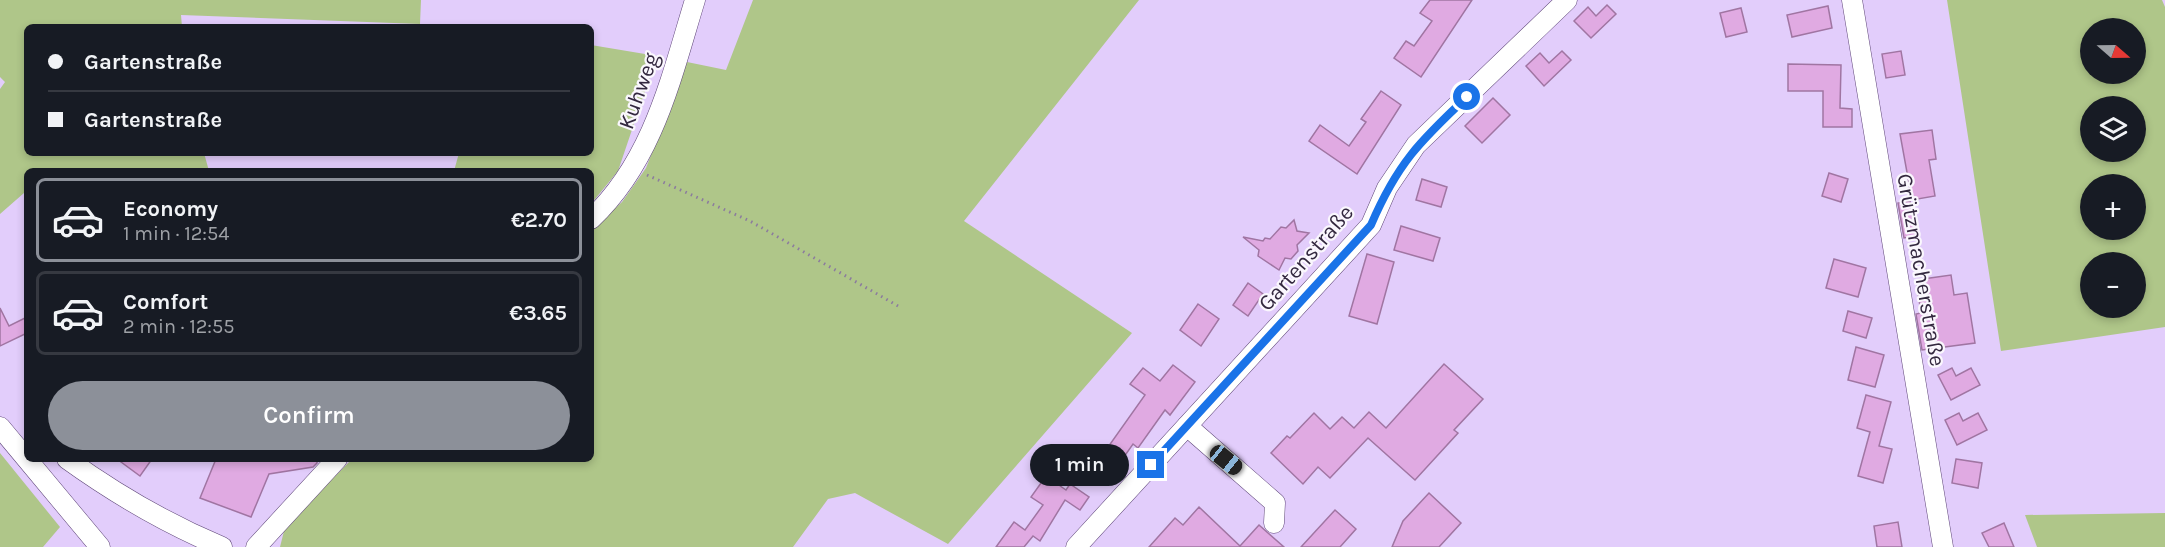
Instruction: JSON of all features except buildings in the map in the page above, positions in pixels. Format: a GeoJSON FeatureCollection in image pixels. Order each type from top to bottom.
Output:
{"type":"FeatureCollection","features":[{"type":"Feature","properties":{"kind":"street","name":"Kuhweg"},"geometry":{"type":"LineString","coordinates":[[594,216],[604,207],[632,169],[659,117],[695,0]]}},
{"type":"Feature","properties":{"kind":"street","name":"Gartenstraße"},"geometry":{"type":"LineString","coordinates":[[1076,547],[1371,225],[1387,188],[1416,145],[1568,0]]}},
{"type":"Feature","properties":{"kind":"street","name":"Grützmacherstraße"},"geometry":{"type":"LineString","coordinates":[[1852,0],[1944,547]]}},
{"type":"Feature","properties":{"kind":"street"},"geometry":{"type":"LineString","coordinates":[[1187,426],[1275,503],[1274,523]]}},
{"type":"Feature","properties":{"kind":"street"},"geometry":{"type":"LineString","coordinates":[[0,427],[20,442]]}},
{"type":"Feature","properties":{"kind":"street"},"geometry":{"type":"LineString","coordinates":[[35,462],[99,547]]}},
{"type":"Feature","properties":{"kind":"street"},"geometry":{"type":"LineString","coordinates":[[71,462],[116,495],[183,530],[222,547]]}},
{"type":"Feature","properties":{"kind":"street"},"geometry":{"type":"LineString","coordinates":[[256,547],[334,462]]}},
{"type":"Feature","properties":{"kind":"path"},"geometry":{"type":"LineString","coordinates":[[632,169],[750,221],[898,306]]}},
{"type":"Feature","properties":{"kind":"green space"},"geometry":{"type":"Polygon","coordinates":[[[0,0],[421,0],[420,24],[181,15],[182,24],[24,24],[24,156],[205,156],[208,168],[24,168],[24,193],[0,214],[0,89],[5,82],[0,77],[0,0]]]}},
{"type":"Feature","properties":{"kind":"green space"},"geometry":{"type":"Polygon","coordinates":[[[753,0],[1139,0],[964,221],[1132,333],[948,544],[855,493],[828,499],[793,547],[280,547],[285,527],[349,462],[594,462],[594,227],[622,202],[646,168],[687,62],[726,70],[753,0]]]}},
{"type":"Feature","properties":{"kind":"green space"},"geometry":{"type":"Polygon","coordinates":[[[1947,0],[2162,0],[2165,7],[2165,327],[2001,351],[1947,0]]]}},
{"type":"Feature","properties":{"kind":"green space"},"geometry":{"type":"Polygon","coordinates":[[[594,46],[657,56],[618,171],[594,200],[594,168],[455,168],[458,156],[594,156],[594,46]]]}},
{"type":"Feature","properties":{"kind":"green space"},"geometry":{"type":"Polygon","coordinates":[[[0,453],[60,527],[43,547],[0,547],[0,453]]]}},
{"type":"Feature","properties":{"kind":"green space"},"geometry":{"type":"Polygon","coordinates":[[[2165,513],[2165,547],[2037,547],[2025,515],[2165,513]]]}},
{"type":"Feature","properties":{"kind":"route"},"geometry":{"type":"LineString","coordinates":[[1151,465],[1371,225],[1387,188],[1416,145],[1467,97]]}}]}
